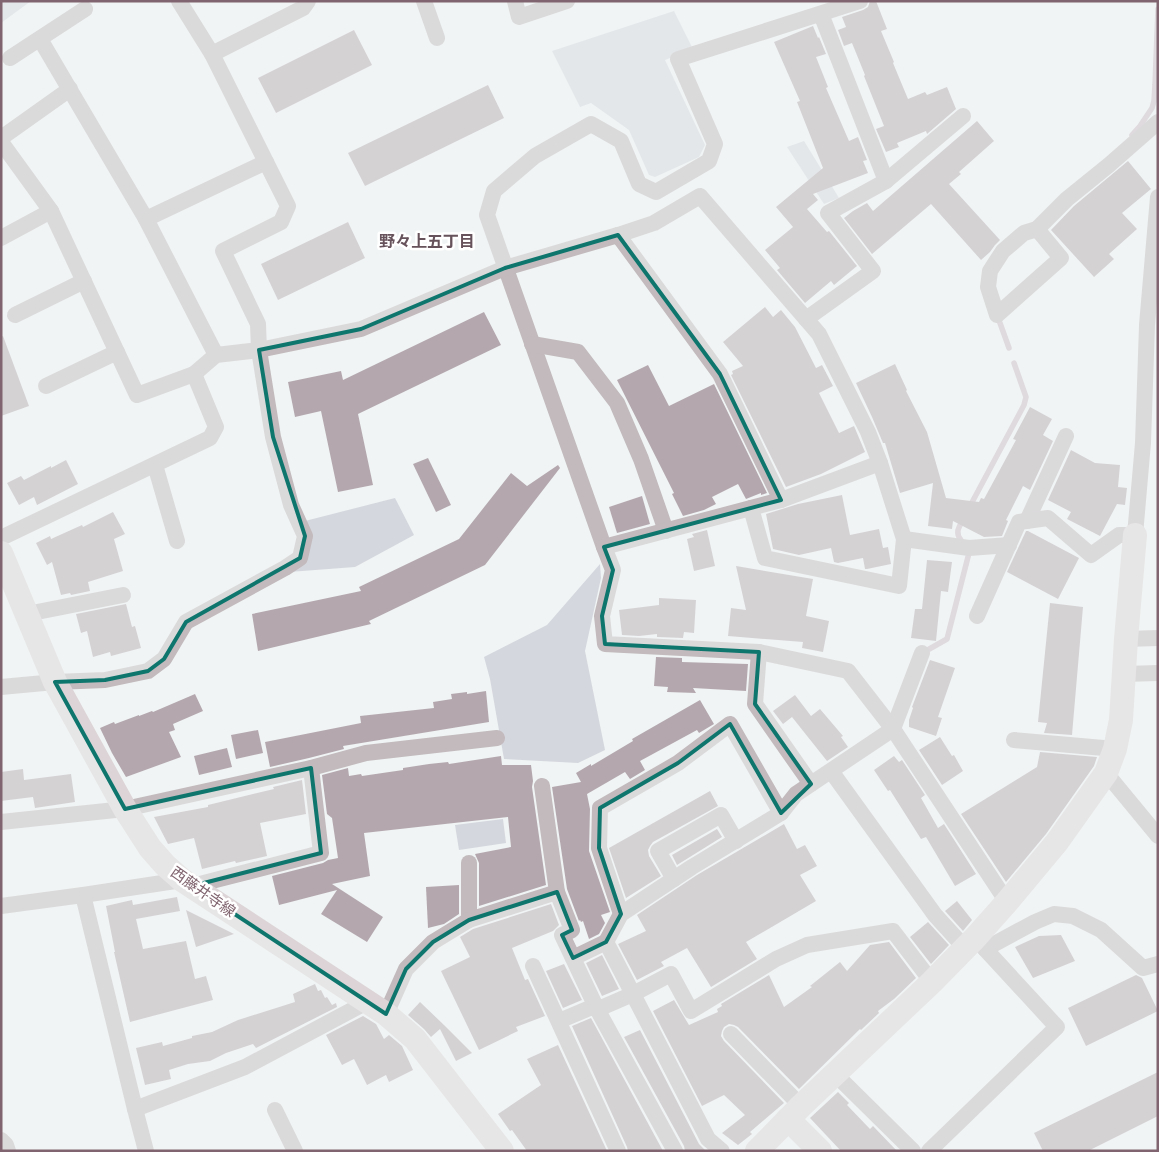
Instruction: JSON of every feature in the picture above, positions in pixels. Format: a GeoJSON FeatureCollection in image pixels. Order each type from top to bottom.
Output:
{"type":"FeatureCollection","features":[{"type":"Feature","properties":{"kind":"street"},"geometry":{"type":"LineString","coordinates":[[1,686],[105,680],[148,671],[164,659],[186,622],[300,558],[304,536],[291,505],[273,437],[259,350],[258,324],[223,251],[282,222],[288,206],[212,54],[179,1]]}},
{"type":"Feature","properties":{"kind":"street"},"geometry":{"type":"LineString","coordinates":[[212,54],[304,8],[308,1]]}},
{"type":"Feature","properties":{"kind":"street"},"geometry":{"type":"LineString","coordinates":[[424,1],[437,38]]}},
{"type":"Feature","properties":{"kind":"street"},"geometry":{"type":"LineString","coordinates":[[515,1],[519,16],[567,1]]}},
{"type":"Feature","properties":{"kind":"street"},"geometry":{"type":"LineString","coordinates":[[860,1],[678,59],[715,144],[709,161],[656,192],[639,184],[621,140],[591,124],[536,156],[494,191],[487,215],[613,570],[602,616],[605,644],[759,652],[848,671],[892,729],[1007,902]]}},
{"type":"Feature","properties":{"kind":"street"},"geometry":{"type":"LineString","coordinates":[[10,58],[85,9]]}},
{"type":"Feature","properties":{"kind":"street"},"geometry":{"type":"LineString","coordinates":[[821,14],[886,181]]}},
{"type":"Feature","properties":{"kind":"street"},"geometry":{"type":"LineString","coordinates":[[40,39],[146,219],[216,355]]}},
{"type":"Feature","properties":{"kind":"street"},"geometry":{"type":"LineString","coordinates":[[70,89],[1,140],[51,211],[137,394],[194,374],[216,355],[259,350],[362,329],[505,268],[654,223],[700,196],[819,334],[868,432],[880,463],[904,539],[899,586],[765,558],[751,508]]}},
{"type":"Feature","properties":{"kind":"street"},"geometry":{"type":"LineString","coordinates":[[806,319],[873,270],[828,213],[886,181],[963,116]]}},
{"type":"Feature","properties":{"kind":"street"},"geometry":{"type":"LineString","coordinates":[[1037,228],[1061,258],[998,315],[988,287],[990,271],[1003,251],[1024,233],[1037,228],[1067,199],[1158,122]]}},
{"type":"Feature","properties":{"kind":"street"},"geometry":{"type":"LineString","coordinates":[[146,219],[266,162]]}},
{"type":"Feature","properties":{"kind":"street"},"geometry":{"type":"LineString","coordinates":[[757,1151],[795,1112],[932,982],[975,945],[1007,902],[1057,842],[1106,773],[1116,749],[1121,720],[1134,535],[1150,439],[1152,325],[1158,197]]}},
{"type":"Feature","properties":{"kind":"street"},"geometry":{"type":"LineString","coordinates":[[1,238],[51,211]]}},
{"type":"Feature","properties":{"kind":"street"},"geometry":{"type":"LineString","coordinates":[[618,235],[720,374],[781,500]]}},
{"type":"Feature","properties":{"kind":"street"},"geometry":{"type":"LineString","coordinates":[[15,315],[84,281]]}},
{"type":"Feature","properties":{"kind":"street"},"geometry":{"type":"LineString","coordinates":[[532,344],[578,352],[617,403],[641,459],[666,531]]}},
{"type":"Feature","properties":{"kind":"street"},"geometry":{"type":"LineString","coordinates":[[46,386],[117,352]]}},
{"type":"Feature","properties":{"kind":"street"},"geometry":{"type":"LineString","coordinates":[[1,538],[210,438],[216,428],[194,374]]}},
{"type":"Feature","properties":{"kind":"street"},"geometry":{"type":"LineString","coordinates":[[1026,521],[1066,436]]}},
{"type":"Feature","properties":{"kind":"street"},"geometry":{"type":"LineString","coordinates":[[604,548],[781,500],[880,463]]}},
{"type":"Feature","properties":{"kind":"street"},"geometry":{"type":"LineString","coordinates":[[155,465],[177,541]]}},
{"type":"Feature","properties":{"kind":"street"},"geometry":{"type":"LineString","coordinates":[[977,616],[1019,522],[1048,518],[1091,555],[1119,535],[1134,535]]}},
{"type":"Feature","properties":{"kind":"street"},"geometry":{"type":"LineString","coordinates":[[904,539],[969,548],[1009,546]]}},
{"type":"Feature","properties":{"kind":"street","name":"西藤井寺線"},"geometry":{"type":"LineString","coordinates":[[1,553],[55,682],[125,809],[150,848],[165,865],[187,883],[376,1008],[415,1039],[502,1151]]}},
{"type":"Feature","properties":{"kind":"street"},"geometry":{"type":"LineString","coordinates":[[26,614],[123,595]]}},
{"type":"Feature","properties":{"kind":"street"},"geometry":{"type":"LineString","coordinates":[[1126,639],[1158,638]]}},
{"type":"Feature","properties":{"kind":"street"},"geometry":{"type":"LineString","coordinates":[[759,652],[755,704],[811,784]]}},
{"type":"Feature","properties":{"kind":"street"},"geometry":{"type":"LineString","coordinates":[[573,958],[606,942],[620,914],[782,813],[796,794],[892,729],[922,653]]}},
{"type":"Feature","properties":{"kind":"street"},"geometry":{"type":"LineString","coordinates":[[1124,674],[1158,673]]}},
{"type":"Feature","properties":{"kind":"street"},"geometry":{"type":"LineString","coordinates":[[620,914],[599,848],[600,808],[678,763],[730,724],[782,813]]}},
{"type":"Feature","properties":{"kind":"street"},"geometry":{"type":"LineString","coordinates":[[1,822],[125,809],[311,768],[366,753],[497,738]]}},
{"type":"Feature","properties":{"kind":"street"},"geometry":{"type":"LineString","coordinates":[[1014,740],[1116,749]]}},
{"type":"Feature","properties":{"kind":"street"},"geometry":{"type":"LineString","coordinates":[[1,906],[187,883],[321,853],[311,768]]}},
{"type":"Feature","properties":{"kind":"street"},"geometry":{"type":"LineString","coordinates":[[831,771],[935,914],[975,945],[1057,1027],[929,1151]]}},
{"type":"Feature","properties":{"kind":"street"},"geometry":{"type":"LineString","coordinates":[[1106,773],[1158,836]]}},
{"type":"Feature","properties":{"kind":"street"},"geometry":{"type":"LineString","coordinates":[[542,786],[557,892],[572,930],[562,935],[596,1007],[675,1151]]}},
{"type":"Feature","properties":{"kind":"street"},"geometry":{"type":"LineString","coordinates":[[674,879],[658,851],[721,815],[736,841]]}},
{"type":"Feature","properties":{"kind":"street"},"geometry":{"type":"LineString","coordinates":[[469,863],[469,920]]}},
{"type":"Feature","properties":{"kind":"street"},"geometry":{"type":"LineString","coordinates":[[135,1109],[245,1067],[376,1008],[406,969],[432,942],[469,920],[557,892]]}},
{"type":"Feature","properties":{"kind":"street"},"geometry":{"type":"LineString","coordinates":[[83,895],[146,1151]]}},
{"type":"Feature","properties":{"kind":"street"},"geometry":{"type":"LineString","coordinates":[[975,945],[1054,914],[1073,916],[1101,930],[1143,968],[1158,964]]}},
{"type":"Feature","properties":{"kind":"street"},"geometry":{"type":"LineString","coordinates":[[559,1021],[592,1007],[603,1007],[671,974],[691,1011],[776,959],[807,944],[893,931],[932,982]]}},
{"type":"Feature","properties":{"kind":"street"},"geometry":{"type":"LineString","coordinates":[[606,942],[708,1138],[722,1151]]}},
{"type":"Feature","properties":{"kind":"street"},"geometry":{"type":"LineString","coordinates":[[533,966],[618,1151]]}},
{"type":"Feature","properties":{"kind":"street"},"geometry":{"type":"LineString","coordinates":[[731,1034],[795,1112],[820,1151]]}},
{"type":"Feature","properties":{"kind":"street"},"geometry":{"type":"LineString","coordinates":[[835,1074],[913,1151]]}},
{"type":"Feature","properties":{"kind":"street"},"geometry":{"type":"LineString","coordinates":[[275,1110],[295,1151]]}},
{"type":"Feature","properties":{"kind":"street"},"geometry":{"type":"LineString","coordinates":[[1,1140],[8,1151]]}},
{"type":"Feature","properties":{"kind":"highlighted area"},"geometry":{"type":"Polygon","coordinates":[[[618,235],[720,374],[781,500],[604,547],[613,570],[602,616],[605,644],[759,652],[755,704],[811,784],[781,813],[730,724],[678,763],[600,808],[599,848],[621,914],[606,942],[573,958],[562,935],[572,930],[557,892],[469,920],[433,942],[406,969],[386,1014],[192,886],[321,853],[311,768],[125,809],[55,682],[105,680],[148,671],[164,659],[186,622],[300,558],[305,536],[273,437],[259,350],[361,329],[505,268],[618,235]]]}},
{"type":"Feature","properties":{"kind":"shaded area"},"geometry":{"type":"Polygon","coordinates":[[[1,1],[31,1],[1,23],[1,1]]]}},
{"type":"Feature","properties":{"kind":"shaded area"},"geometry":{"type":"Polygon","coordinates":[[[674,11],[693,49],[665,60],[705,145],[699,157],[655,177],[649,175],[629,130],[591,103],[580,107],[552,51],[674,11]]]}},
{"type":"Feature","properties":{"kind":"shaded area"},"geometry":{"type":"Polygon","coordinates":[[[804,141],[839,198],[824,204],[787,147],[804,141]]]}},
{"type":"Feature","properties":{"kind":"shaded area"},"geometry":{"type":"Polygon","coordinates":[[[395,498],[414,535],[355,567],[289,572],[305,521],[395,498]]]}},
{"type":"Feature","properties":{"kind":"shaded area"},"geometry":{"type":"Polygon","coordinates":[[[600,564],[601,578],[585,651],[605,750],[578,763],[504,759],[490,679],[484,657],[547,625],[600,564]]]}},
{"type":"Feature","properties":{"kind":"shaded area"},"geometry":{"type":"Polygon","coordinates":[[[503,819],[506,843],[459,850],[455,825],[503,819]]]}},
{"type":"Feature","properties":{"kind":"building"},"geometry":{"type":"Polygon","coordinates":[[[870,1],[876,1],[887,29],[881,31],[908,99],[925,92],[927,95],[947,87],[956,109],[927,134],[926,131],[897,143],[899,147],[886,152],[876,129],[884,126],[865,75],[852,43],[844,46],[838,30],[846,27],[842,17],[863,10],[868,7],[870,1]]]}},
{"type":"Feature","properties":{"kind":"building"},"geometry":{"type":"Polygon","coordinates":[[[813,26],[826,54],[816,57],[828,87],[826,88],[849,141],[858,137],[867,160],[863,161],[868,173],[813,194],[818,200],[807,209],[827,232],[829,231],[857,266],[834,285],[831,281],[805,303],[777,270],[780,268],[765,250],[793,227],[776,207],[823,168],[797,102],[800,101],[774,42],[813,26]]]}},
{"type":"Feature","properties":{"kind":"building"},"geometry":{"type":"Polygon","coordinates":[[[354,30],[372,65],[276,113],[258,78],[354,30]]]}},
{"type":"Feature","properties":{"kind":"building"},"geometry":{"type":"Polygon","coordinates":[[[488,85],[504,118],[365,186],[348,153],[488,85]]]}},
{"type":"Feature","properties":{"kind":"building"},"geometry":{"type":"Polygon","coordinates":[[[977,121],[994,141],[959,172],[961,174],[949,184],[1000,240],[981,260],[931,204],[872,254],[844,218],[867,203],[873,211],[977,121]]]}},
{"type":"Feature","properties":{"kind":"building"},"geometry":{"type":"Polygon","coordinates":[[[1128,161],[1151,189],[1122,213],[1137,229],[1109,254],[1114,259],[1094,277],[1051,230],[1074,206],[1128,161]]]}},
{"type":"Feature","properties":{"kind":"building"},"geometry":{"type":"Polygon","coordinates":[[[348,222],[365,258],[278,300],[261,264],[348,222]]]}},
{"type":"Feature","properties":{"kind":"building"},"geometry":{"type":"Polygon","coordinates":[[[765,307],[773,317],[781,310],[795,327],[816,368],[822,365],[833,386],[819,393],[839,433],[854,426],[865,452],[821,474],[786,487],[731,375],[733,374],[732,371],[743,366],[723,342],[765,307]]]}},
{"type":"Feature","properties":{"kind":"building"},"geometry":{"type":"Polygon","coordinates":[[[484,312],[501,345],[358,414],[373,485],[338,492],[321,411],[295,417],[288,382],[341,371],[343,380],[484,312]]]}},
{"type":"Feature","properties":{"kind":"building"},"geometry":{"type":"Polygon","coordinates":[[[3,336],[29,406],[1,416],[1,337],[3,336]]]}},
{"type":"Feature","properties":{"kind":"building"},"geometry":{"type":"Polygon","coordinates":[[[895,364],[906,391],[927,432],[946,498],[979,502],[981,498],[984,499],[1016,440],[1013,439],[1030,407],[1052,419],[1043,435],[1053,441],[1030,490],[1023,486],[1006,520],[1008,521],[1002,536],[984,537],[953,521],[952,529],[928,526],[933,483],[900,493],[885,443],[883,443],[856,383],[895,364]]]}},
{"type":"Feature","properties":{"kind":"building"},"geometry":{"type":"Polygon","coordinates":[[[648,365],[669,406],[714,384],[767,493],[761,495],[761,493],[746,499],[738,484],[712,497],[716,504],[704,510],[683,516],[672,494],[674,493],[617,380],[648,365]]]}},
{"type":"Feature","properties":{"kind":"building"},"geometry":{"type":"Polygon","coordinates":[[[1071,450],[1095,463],[1120,465],[1118,487],[1127,488],[1125,505],[1117,504],[1100,536],[1067,519],[1071,512],[1048,500],[1071,450]]]}},
{"type":"Feature","properties":{"kind":"building"},"geometry":{"type":"Polygon","coordinates":[[[428,458],[451,505],[436,512],[413,464],[428,458]]]}},
{"type":"Feature","properties":{"kind":"building"},"geometry":{"type":"Polygon","coordinates":[[[66,460],[78,484],[37,505],[34,497],[19,505],[7,483],[21,476],[24,480],[66,460]]]}},
{"type":"Feature","properties":{"kind":"building"},"geometry":{"type":"Polygon","coordinates":[[[558,465],[560,468],[485,565],[369,621],[371,624],[258,651],[252,614],[361,591],[359,587],[459,539],[511,473],[527,486],[558,465]]]}},
{"type":"Feature","properties":{"kind":"building"},"geometry":{"type":"Polygon","coordinates":[[[842,495],[850,535],[879,529],[883,548],[888,547],[891,564],[865,569],[863,558],[838,563],[834,562],[831,548],[799,555],[773,549],[766,514],[798,504],[842,495]]]}},
{"type":"Feature","properties":{"kind":"building"},"geometry":{"type":"Polygon","coordinates":[[[642,496],[650,524],[617,533],[609,507],[642,496]]]}},
{"type":"Feature","properties":{"kind":"building"},"geometry":{"type":"Polygon","coordinates":[[[113,512],[125,534],[114,539],[123,571],[88,582],[90,591],[61,595],[52,562],[47,565],[36,543],[50,536],[51,539],[82,525],[83,527],[113,512]]]}},
{"type":"Feature","properties":{"kind":"building"},"geometry":{"type":"Polygon","coordinates":[[[707,530],[715,566],[694,571],[687,539],[694,537],[692,534],[707,530]]]}},
{"type":"Feature","properties":{"kind":"building"},"geometry":{"type":"Polygon","coordinates":[[[1026,531],[1079,558],[1058,599],[1007,572],[1026,531]]]}},
{"type":"Feature","properties":{"kind":"building"},"geometry":{"type":"Polygon","coordinates":[[[927,560],[952,562],[948,592],[941,591],[936,641],[911,638],[915,609],[922,609],[927,560]]]}},
{"type":"Feature","properties":{"kind":"building"},"geometry":{"type":"Polygon","coordinates":[[[736,566],[813,579],[806,616],[829,621],[823,652],[802,648],[803,642],[728,636],[731,608],[746,610],[736,566]]]}},
{"type":"Feature","properties":{"kind":"building"},"geometry":{"type":"Polygon","coordinates":[[[659,598],[696,600],[694,633],[684,632],[683,638],[657,637],[657,634],[622,635],[619,610],[659,605],[659,598]]]}},
{"type":"Feature","properties":{"kind":"building"},"geometry":{"type":"Polygon","coordinates":[[[1050,603],[1083,607],[1072,735],[1044,733],[1047,723],[1038,722],[1050,603]]]}},
{"type":"Feature","properties":{"kind":"building"},"geometry":{"type":"Polygon","coordinates":[[[126,604],[132,627],[135,626],[141,648],[111,656],[110,652],[93,657],[87,631],[81,633],[76,614],[126,604]]]}},
{"type":"Feature","properties":{"kind":"building"},"geometry":{"type":"Polygon","coordinates":[[[656,657],[682,658],[682,662],[748,664],[746,691],[693,688],[696,693],[667,692],[668,687],[654,686],[656,657]]]}},
{"type":"Feature","properties":{"kind":"building"},"geometry":{"type":"Polygon","coordinates":[[[930,660],[955,668],[938,717],[942,718],[936,736],[909,727],[912,707],[930,660]]]}},
{"type":"Feature","properties":{"kind":"building"},"geometry":{"type":"Polygon","coordinates":[[[486,691],[489,722],[343,746],[344,749],[270,767],[265,742],[361,723],[360,716],[434,708],[433,702],[452,699],[451,694],[486,691]]]}},
{"type":"Feature","properties":{"kind":"building"},"geometry":{"type":"Polygon","coordinates":[[[195,694],[203,711],[173,724],[175,730],[169,732],[181,757],[126,777],[100,728],[114,722],[115,724],[153,712],[195,694]]]}},
{"type":"Feature","properties":{"kind":"building"},"geometry":{"type":"Polygon","coordinates":[[[795,695],[811,716],[820,709],[843,736],[841,737],[848,747],[827,761],[792,717],[783,724],[773,711],[795,695]]]}},
{"type":"Feature","properties":{"kind":"building"},"geometry":{"type":"Polygon","coordinates":[[[700,700],[714,724],[699,733],[697,730],[640,761],[645,770],[630,779],[625,772],[587,794],[590,809],[589,851],[610,912],[601,915],[605,923],[599,934],[589,939],[583,921],[579,921],[567,889],[552,787],[581,782],[576,773],[591,764],[591,766],[633,741],[632,739],[700,700]]]}},
{"type":"Feature","properties":{"kind":"building"},"geometry":{"type":"Polygon","coordinates":[[[258,730],[263,753],[236,759],[231,735],[258,730]]]}},
{"type":"Feature","properties":{"kind":"building"},"geometry":{"type":"Polygon","coordinates":[[[940,737],[952,756],[954,755],[963,771],[942,785],[919,750],[940,737]]]}},
{"type":"Feature","properties":{"kind":"building"},"geometry":{"type":"Polygon","coordinates":[[[227,748],[232,767],[199,775],[194,756],[227,748]]]}},
{"type":"Feature","properties":{"kind":"building"},"geometry":{"type":"Polygon","coordinates":[[[1040,752],[1097,757],[1094,766],[1046,834],[1006,882],[961,814],[1037,767],[1040,752]]]}},
{"type":"Feature","properties":{"kind":"building"},"geometry":{"type":"Polygon","coordinates":[[[501,756],[502,765],[531,765],[532,787],[546,885],[479,906],[479,863],[475,854],[511,847],[508,817],[364,833],[370,876],[332,884],[383,917],[367,942],[321,914],[337,890],[279,905],[272,876],[338,858],[332,818],[327,814],[322,775],[348,768],[349,776],[361,774],[362,776],[429,764],[448,762],[449,764],[501,756]]]}},
{"type":"Feature","properties":{"kind":"building"},"geometry":{"type":"Polygon","coordinates":[[[894,756],[899,762],[902,760],[925,795],[921,798],[938,828],[944,824],[976,874],[955,886],[926,837],[921,839],[890,790],[888,791],[874,770],[894,756]]]}},
{"type":"Feature","properties":{"kind":"building"},"geometry":{"type":"Polygon","coordinates":[[[23,769],[24,780],[71,774],[75,802],[35,808],[33,797],[1,801],[1,772],[23,769]]]}},
{"type":"Feature","properties":{"kind":"building"},"geometry":{"type":"Polygon","coordinates":[[[302,780],[306,814],[260,823],[267,856],[202,869],[194,838],[168,844],[154,817],[208,807],[208,805],[274,789],[273,787],[302,780]]]}},
{"type":"Feature","properties":{"kind":"building"},"geometry":{"type":"Polygon","coordinates":[[[710,791],[718,806],[653,842],[648,850],[649,856],[661,876],[626,898],[609,848],[710,791]]]}},
{"type":"Feature","properties":{"kind":"building"},"geometry":{"type":"Polygon","coordinates":[[[784,824],[797,849],[805,845],[817,866],[800,875],[816,901],[746,942],[757,959],[711,987],[687,948],[661,962],[664,966],[637,980],[618,944],[646,931],[637,915],[697,875],[784,824]]]}},
{"type":"Feature","properties":{"kind":"building"},"geometry":{"type":"Polygon","coordinates":[[[717,829],[722,837],[677,865],[672,855],[717,829]]]}},
{"type":"Feature","properties":{"kind":"building"},"geometry":{"type":"Polygon","coordinates":[[[459,885],[459,914],[444,924],[428,928],[426,887],[459,885]]]}},
{"type":"Feature","properties":{"kind":"building"},"geometry":{"type":"Polygon","coordinates":[[[177,897],[180,911],[136,919],[143,949],[186,941],[195,979],[206,976],[213,1000],[130,1022],[106,906],[132,900],[133,905],[177,897]]]}},
{"type":"Feature","properties":{"kind":"building"},"geometry":{"type":"Polygon","coordinates":[[[957,901],[972,920],[963,931],[945,911],[957,901]]]}},
{"type":"Feature","properties":{"kind":"building"},"geometry":{"type":"Polygon","coordinates":[[[551,904],[559,925],[553,931],[512,948],[525,980],[528,979],[545,1016],[516,1027],[518,1031],[479,1050],[441,971],[470,957],[460,937],[473,929],[551,904]]]}},
{"type":"Feature","properties":{"kind":"building"},"geometry":{"type":"Polygon","coordinates":[[[186,910],[234,934],[196,947],[186,910]]]}},
{"type":"Feature","properties":{"kind":"building"},"geometry":{"type":"Polygon","coordinates":[[[928,922],[949,945],[931,964],[910,937],[928,922]]]}},
{"type":"Feature","properties":{"kind":"building"},"geometry":{"type":"Polygon","coordinates":[[[1061,935],[1075,961],[1033,978],[1015,947],[1039,936],[1061,935]]]}},
{"type":"Feature","properties":{"kind":"building"},"geometry":{"type":"Polygon","coordinates":[[[889,942],[916,978],[878,1011],[879,1013],[799,1089],[738,1027],[729,1024],[724,1027],[721,1036],[724,1041],[784,1103],[750,1132],[752,1134],[738,1145],[722,1133],[745,1115],[724,1095],[702,1106],[653,1011],[674,1000],[689,1025],[718,1012],[717,1009],[722,1006],[721,1004],[769,975],[784,1007],[812,987],[810,986],[840,962],[847,971],[870,945],[889,942]]]}},
{"type":"Feature","properties":{"kind":"building"},"geometry":{"type":"Polygon","coordinates":[[[602,955],[619,989],[602,996],[586,963],[602,955]]]}},
{"type":"Feature","properties":{"kind":"building"},"geometry":{"type":"Polygon","coordinates":[[[564,964],[582,1000],[563,1008],[546,971],[564,964]]]}},
{"type":"Feature","properties":{"kind":"building"},"geometry":{"type":"Polygon","coordinates":[[[1136,975],[1142,978],[1158,1011],[1086,1046],[1068,1008],[1136,975]]]}},
{"type":"Feature","properties":{"kind":"building"},"geometry":{"type":"Polygon","coordinates":[[[315,984],[318,991],[321,990],[325,998],[327,997],[332,1005],[336,1003],[337,1007],[256,1048],[253,1044],[226,1053],[210,1061],[188,1064],[169,1070],[171,1079],[145,1085],[136,1048],[162,1042],[163,1046],[192,1038],[192,1036],[212,1032],[238,1020],[295,1002],[293,994],[315,984]]]}},
{"type":"Feature","properties":{"kind":"building"},"geometry":{"type":"Polygon","coordinates":[[[420,1002],[472,1053],[456,1061],[440,1029],[431,1037],[408,1015],[420,1002]]]}},
{"type":"Feature","properties":{"kind":"building"},"geometry":{"type":"Polygon","coordinates":[[[363,1016],[376,1024],[384,1039],[389,1035],[402,1046],[413,1070],[389,1082],[386,1075],[367,1085],[354,1059],[342,1065],[326,1035],[363,1016]]]}},
{"type":"Feature","properties":{"kind":"building"},"geometry":{"type":"Polygon","coordinates":[[[591,1018],[663,1151],[628,1151],[572,1026],[591,1018]]]}},
{"type":"Feature","properties":{"kind":"building"},"geometry":{"type":"Polygon","coordinates":[[[640,1030],[699,1144],[706,1151],[685,1151],[624,1037],[640,1030]]]}},
{"type":"Feature","properties":{"kind":"building"},"geometry":{"type":"Polygon","coordinates":[[[558,1045],[607,1151],[527,1151],[498,1114],[541,1085],[527,1059],[558,1045]]]}},
{"type":"Feature","properties":{"kind":"building"},"geometry":{"type":"Polygon","coordinates":[[[1158,1072],[1158,1116],[1088,1151],[1043,1151],[1034,1133],[1158,1072]]]}},
{"type":"Feature","properties":{"kind":"building"},"geometry":{"type":"Polygon","coordinates":[[[838,1092],[849,1103],[847,1105],[870,1129],[873,1126],[897,1151],[841,1151],[810,1118],[838,1092]]]}},
{"type":"Feature","properties":{"kind":"waterway"},"geometry":{"type":"LineString","coordinates":[[1132,135],[1152,108],[1154,101],[1158,9]]}},
{"type":"Feature","properties":{"kind":"waterway"},"geometry":{"type":"LineString","coordinates":[[997,317],[1009,348]]}},
{"type":"Feature","properties":{"kind":"waterway"},"geometry":{"type":"LineString","coordinates":[[969,508],[1024,405],[1026,397],[1014,363]]}},
{"type":"Feature","properties":{"kind":"waterway"},"geometry":{"type":"LineString","coordinates":[[961,540],[958,532],[964,518]]}},
{"type":"Feature","properties":{"kind":"waterway"},"geometry":{"type":"LineString","coordinates":[[924,652],[947,639],[969,553]]}},
{"type":"Feature","properties":{"kind":"district","name":"野々上五丁目"},"geometry":{"type":"Point","coordinates":[427,241]}}]}
